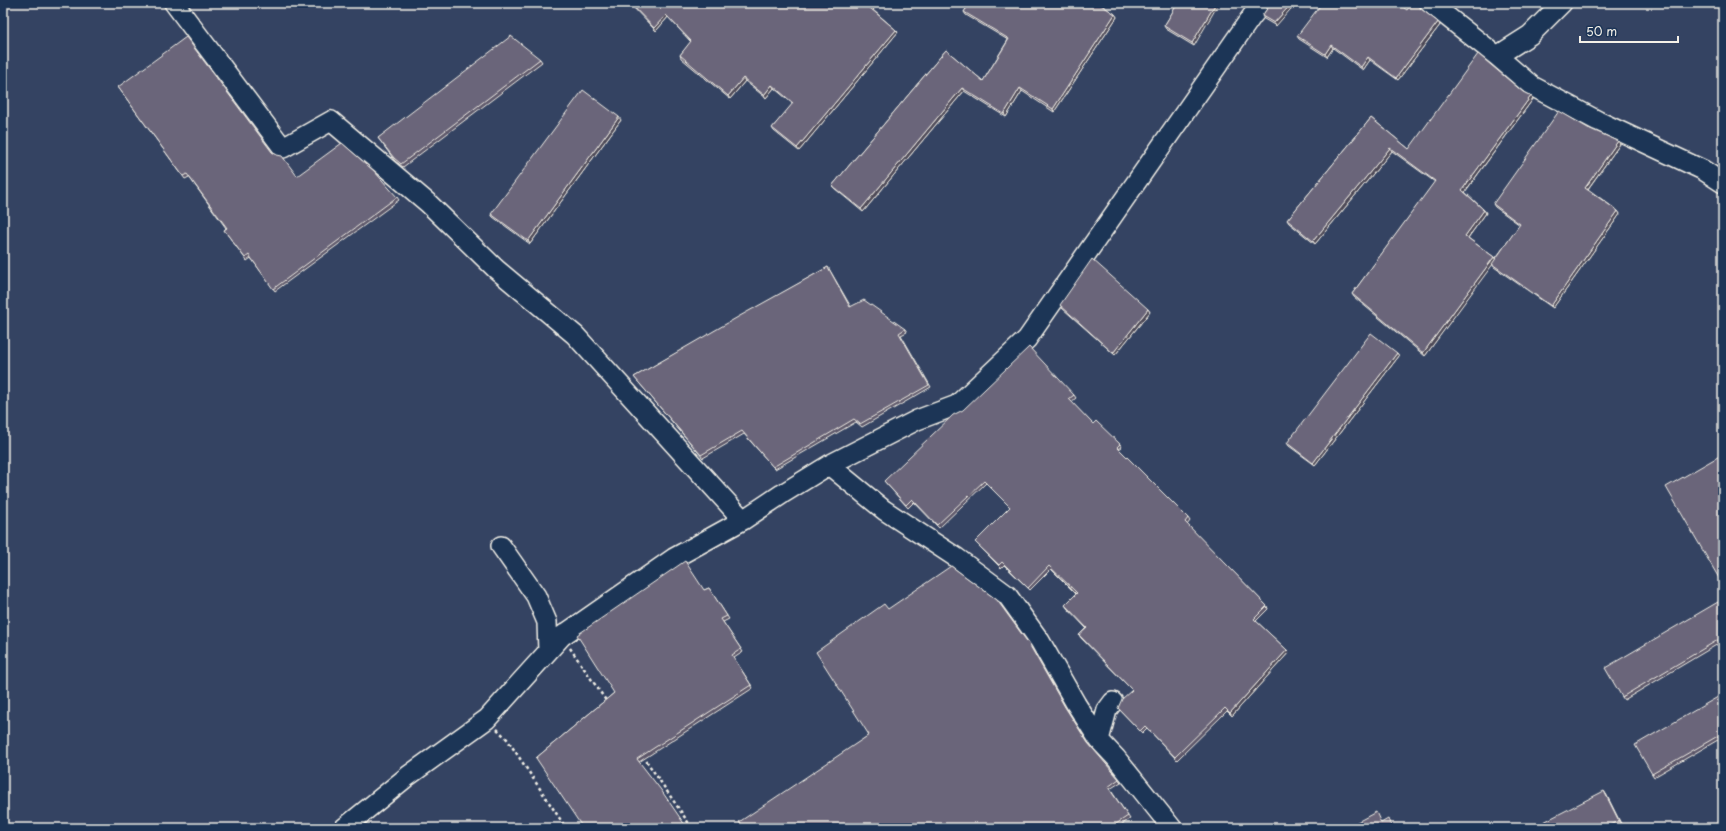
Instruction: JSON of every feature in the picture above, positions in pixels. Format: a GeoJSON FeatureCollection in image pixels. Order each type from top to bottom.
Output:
{"type":"FeatureCollection","features":[{"type":"Feature","properties":{"kind":"street"},"geometry":{"type":"LineString","coordinates":[[174,3],[283,148],[330,121],[428,203],[496,269],[574,335],[743,520]]}},
{"type":"Feature","properties":{"kind":"street"},"geometry":{"type":"LineString","coordinates":[[344,828],[408,776],[487,718],[562,636],[674,558],[743,520],[829,465],[917,420],[956,405],[1027,339],[1252,16],[1263,3]]}},
{"type":"Feature","properties":{"kind":"street"},"geometry":{"type":"LineString","coordinates":[[1430,3],[1532,86],[1598,121],[1703,170],[1723,183]]}},
{"type":"Feature","properties":{"kind":"street"},"geometry":{"type":"LineString","coordinates":[[1497,56],[1530,35],[1562,3]]}},
{"type":"Feature","properties":{"kind":"street"},"geometry":{"type":"LineString","coordinates":[[829,465],[884,510],[957,558],[1007,595],[1040,641],[1076,704],[1099,740],[1172,828]]}},
{"type":"Feature","properties":{"kind":"street"},"geometry":{"type":"LineString","coordinates":[[501,546],[536,596],[547,622],[548,651]]}},
{"type":"Feature","properties":{"kind":"street"},"geometry":{"type":"LineString","coordinates":[[1099,740],[1107,710],[1113,702]]}},
{"type":"Feature","properties":{"kind":"path"},"geometry":{"type":"LineString","coordinates":[[562,636],[611,709]]}},
{"type":"Feature","properties":{"kind":"path"},"geometry":{"type":"LineString","coordinates":[[487,718],[506,739],[566,828]]}},
{"type":"Feature","properties":{"kind":"path"},"geometry":{"type":"LineString","coordinates":[[643,755],[692,828]]}},
{"type":"Feature","properties":{"kind":"building"},"geometry":{"type":"Polygon","coordinates":[[[630,3],[874,3],[870,8],[896,30],[797,148],[772,128],[793,103],[772,85],[764,95],[743,78],[728,96],[680,55],[691,41],[666,15],[654,28],[630,3]]]}},
{"type":"Feature","properties":{"kind":"building"},"geometry":{"type":"Polygon","coordinates":[[[963,3],[1098,3],[1115,14],[1053,109],[1020,88],[1004,114],[962,88],[861,209],[832,186],[946,50],[983,81],[1009,39],[964,12],[968,6],[963,3]]]}},
{"type":"Feature","properties":{"kind":"building"},"geometry":{"type":"Polygon","coordinates":[[[1178,3],[1216,3],[1192,43],[1164,26],[1178,3]]]}},
{"type":"Feature","properties":{"kind":"building"},"geometry":{"type":"Polygon","coordinates":[[[1271,3],[1292,3],[1274,23],[1262,16],[1271,3]]]}},
{"type":"Feature","properties":{"kind":"building"},"geometry":{"type":"Polygon","coordinates":[[[1322,3],[1397,3],[1407,10],[1412,3],[1417,3],[1421,9],[1438,22],[1396,78],[1368,57],[1361,67],[1331,45],[1325,54],[1297,36],[1322,3]]]}},
{"type":"Feature","properties":{"kind":"building"},"geometry":{"type":"Polygon","coordinates":[[[511,36],[540,59],[401,164],[394,158],[378,138],[511,36]]]}},
{"type":"Feature","properties":{"kind":"building"},"geometry":{"type":"Polygon","coordinates":[[[186,37],[272,152],[282,156],[297,176],[342,143],[374,171],[397,197],[273,289],[249,255],[245,258],[224,230],[227,228],[187,174],[183,176],[118,87],[186,37]]]}},
{"type":"Feature","properties":{"kind":"building"},"geometry":{"type":"Polygon","coordinates":[[[1478,54],[1523,92],[1531,96],[1462,190],[1484,210],[1465,236],[1494,257],[1423,353],[1352,294],[1435,181],[1390,148],[1313,241],[1287,220],[1371,118],[1409,149],[1478,54]]]}},
{"type":"Feature","properties":{"kind":"building"},"geometry":{"type":"Polygon","coordinates":[[[583,90],[619,117],[528,241],[491,214],[583,90]]]}},
{"type":"Feature","properties":{"kind":"building"},"geometry":{"type":"Polygon","coordinates":[[[1559,111],[1588,128],[1618,141],[1585,188],[1618,211],[1551,306],[1492,264],[1520,224],[1493,204],[1559,111]]]}},
{"type":"Feature","properties":{"kind":"building"},"geometry":{"type":"Polygon","coordinates":[[[1092,259],[1148,309],[1113,353],[1060,305],[1092,259]]]}},
{"type":"Feature","properties":{"kind":"building"},"geometry":{"type":"Polygon","coordinates":[[[828,267],[850,307],[864,300],[905,329],[899,333],[929,385],[860,424],[854,419],[773,467],[742,431],[701,455],[634,377],[828,267]]]}},
{"type":"Feature","properties":{"kind":"building"},"geometry":{"type":"Polygon","coordinates":[[[1371,333],[1397,353],[1313,463],[1287,443],[1371,333]]]}},
{"type":"Feature","properties":{"kind":"building"},"geometry":{"type":"Polygon","coordinates":[[[1029,347],[1074,395],[1069,399],[1093,424],[1096,421],[1120,444],[1117,447],[1188,518],[1185,522],[1267,606],[1254,619],[1287,650],[1230,713],[1225,708],[1175,757],[1145,726],[1140,731],[1118,708],[1122,699],[1132,690],[1079,635],[1087,628],[1065,605],[1077,593],[1049,566],[1028,588],[1002,562],[999,565],[975,542],[1010,507],[984,481],[937,525],[912,499],[906,505],[884,481],[953,415],[963,410],[1029,347]]]}},
{"type":"Feature","properties":{"kind":"building"},"geometry":{"type":"Polygon","coordinates":[[[1723,454],[1723,585],[1666,487],[1723,454]]]}},
{"type":"Feature","properties":{"kind":"building"},"geometry":{"type":"Polygon","coordinates":[[[685,561],[704,590],[709,588],[727,616],[721,619],[741,649],[732,655],[751,685],[637,759],[661,790],[687,828],[583,828],[536,758],[614,693],[577,635],[685,561]]]}},
{"type":"Feature","properties":{"kind":"building"},"geometry":{"type":"Polygon","coordinates":[[[951,566],[997,600],[1029,644],[1065,707],[1088,743],[1119,779],[1108,787],[1128,816],[1113,826],[1114,828],[744,828],[739,822],[869,735],[816,652],[884,604],[888,609],[951,566]]]}},
{"type":"Feature","properties":{"kind":"building"},"geometry":{"type":"Polygon","coordinates":[[[1718,602],[1723,611],[1723,637],[1622,697],[1605,668],[1718,602]]]}},
{"type":"Feature","properties":{"kind":"building"},"geometry":{"type":"Polygon","coordinates":[[[1723,694],[1723,733],[1652,774],[1635,745],[1723,694]]]}},
{"type":"Feature","properties":{"kind":"building"},"geometry":{"type":"Polygon","coordinates":[[[1604,791],[1619,821],[1605,828],[1532,828],[1604,791]]]}},
{"type":"Feature","properties":{"kind":"building"},"geometry":{"type":"Polygon","coordinates":[[[1376,812],[1381,823],[1388,819],[1392,828],[1346,828],[1376,812]]]}}]}
